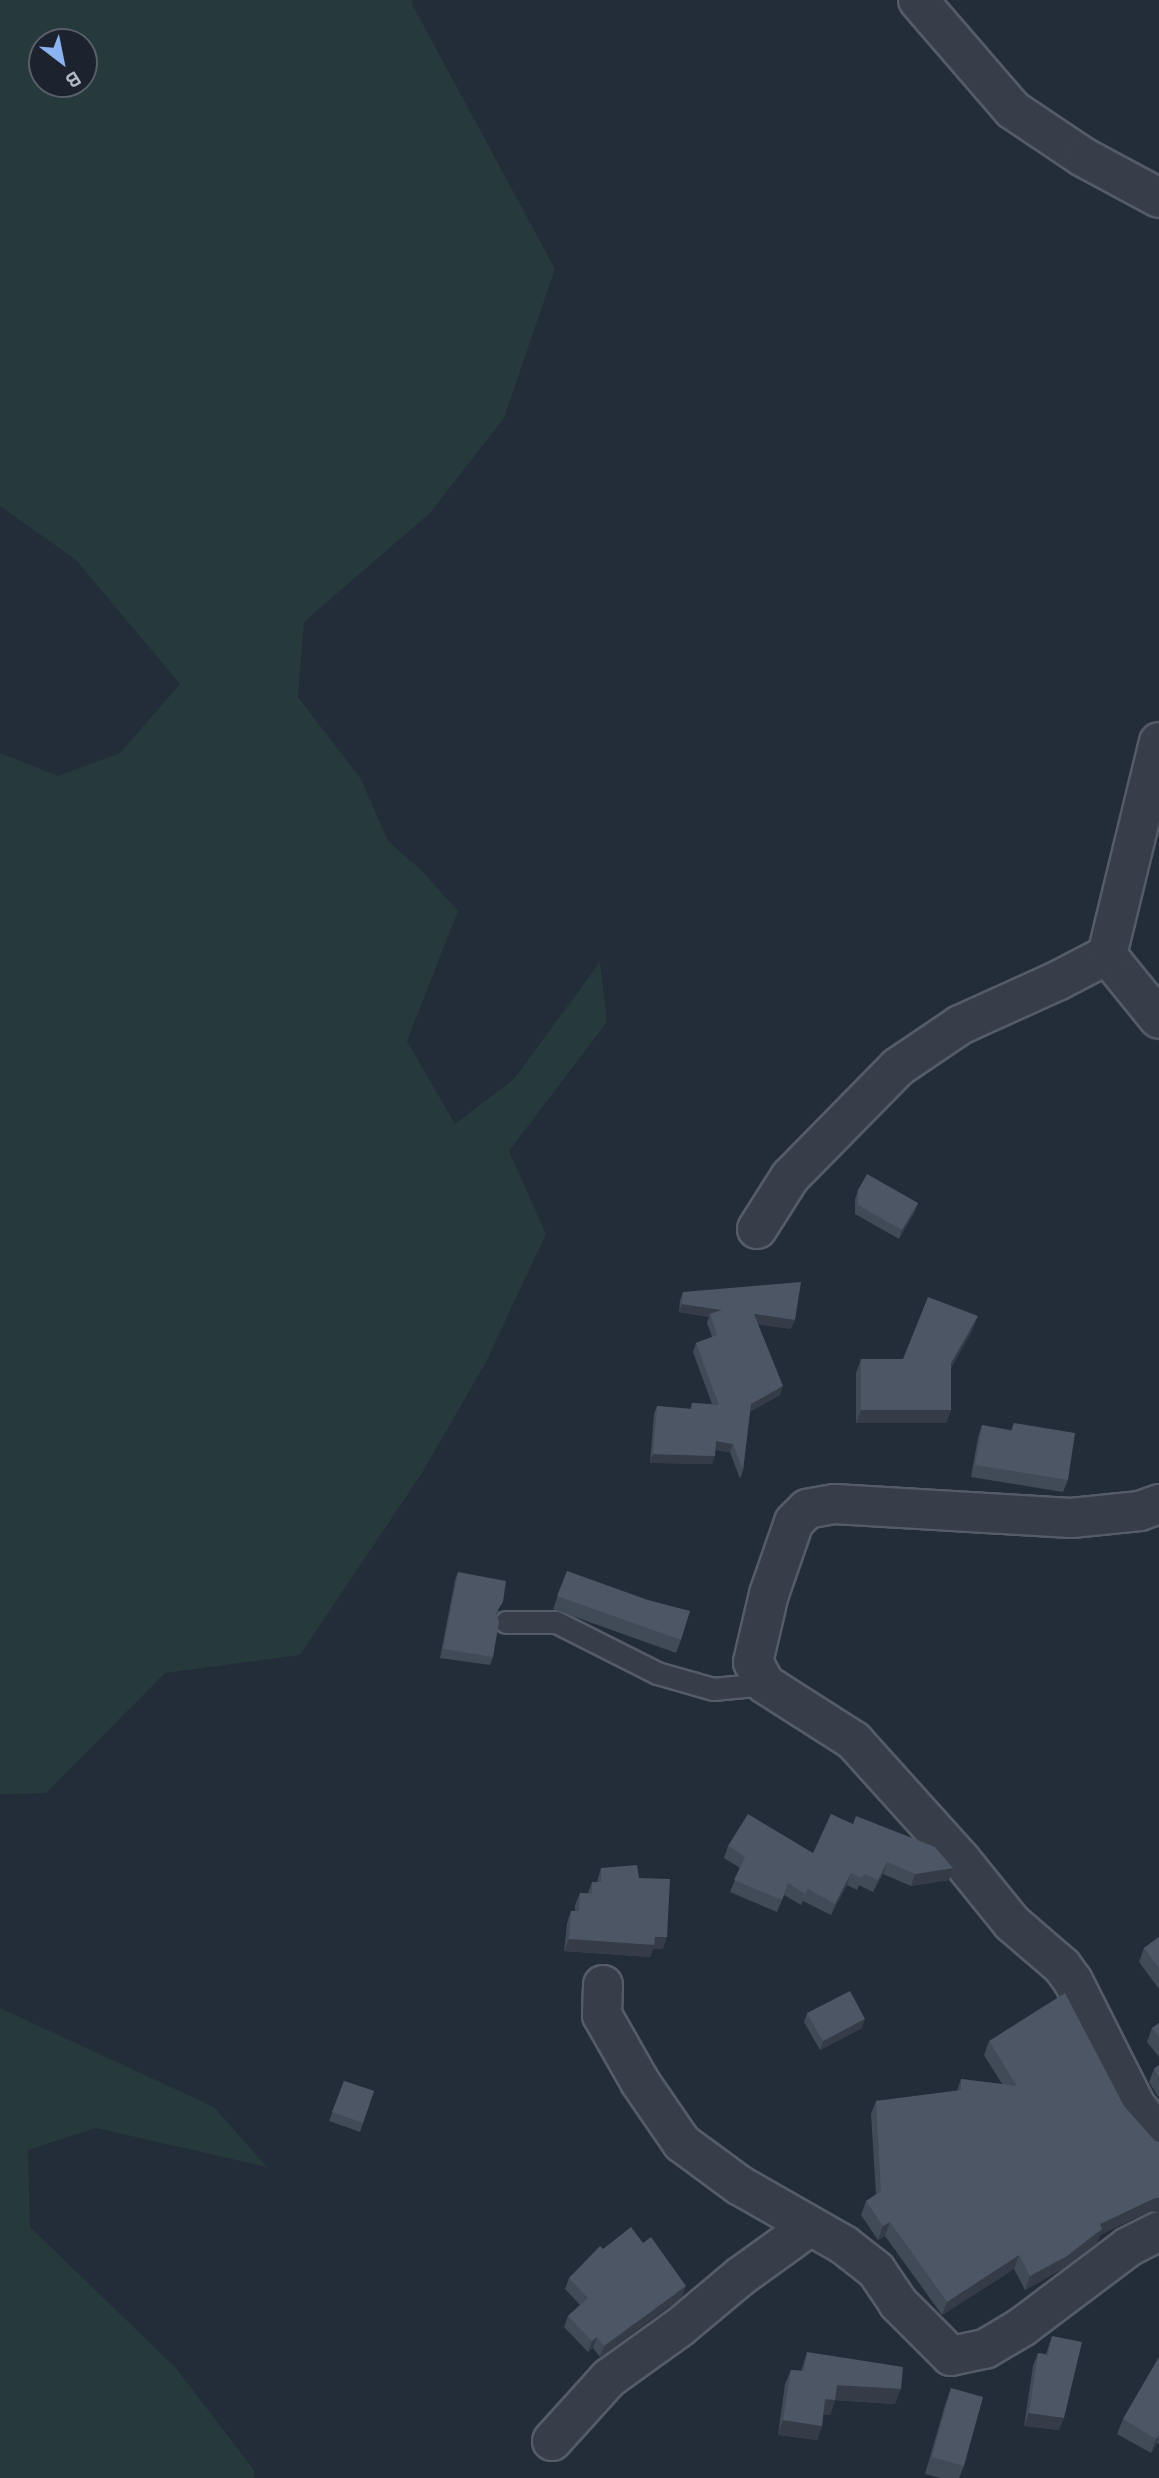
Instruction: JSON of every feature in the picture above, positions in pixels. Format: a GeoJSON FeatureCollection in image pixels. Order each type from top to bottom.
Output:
{"type":"FeatureCollection","features":[{"type":"Feature","properties":{"kind":"street"},"geometry":{"type":"LineString","coordinates":[[918,0],[1013,110],[1083,157],[1159,198]]}},
{"type":"Feature","properties":{"kind":"street"},"geometry":{"type":"LineString","coordinates":[[1107,955],[1159,741]]}},
{"type":"Feature","properties":{"kind":"street"},"geometry":{"type":"LineString","coordinates":[[1107,955],[1159,1019]]}},
{"type":"Feature","properties":{"kind":"street"},"geometry":{"type":"LineString","coordinates":[[757,1229],[790,1177],[898,1067],[960,1025],[1107,955]]}},
{"type":"Feature","properties":{"kind":"street"},"geometry":{"type":"LineString","coordinates":[[1159,1504],[1140,1511],[1071,1518],[834,1504],[807,1509],[794,1522],[769,1594],[752,1662],[765,1684],[854,1741],[953,1851],[1012,1923],[1062,1966],[1073,1981],[1136,2106],[1159,2135]]}},
{"type":"Feature","properties":{"kind":"street"},"geometry":{"type":"LineString","coordinates":[[603,1985],[602,2015],[640,2082],[682,2143],[739,2185],[844,2245],[876,2270],[898,2303],[951,2356],[985,2349],[1022,2327],[1128,2247],[1159,2231]]}},
{"type":"Feature","properties":{"kind":"street"},"geometry":{"type":"LineString","coordinates":[[552,2441],[609,2378],[809,2227]]}},
{"type":"Feature","properties":{"kind":"lane"},"geometry":{"type":"LineString","coordinates":[[506,1622],[556,1622],[657,1673],[713,1689],[765,1684]]}},
{"type":"Feature","properties":{"kind":"shaded area"},"geometry":{"type":"Polygon","coordinates":[[[0,0],[413,0],[412,4],[555,269],[504,418],[430,513],[304,622],[298,697],[361,779],[388,841],[421,870],[458,911],[407,1041],[455,1124],[514,1079],[600,962],[607,1022],[509,1151],[546,1234],[486,1362],[422,1473],[300,1655],[165,1673],[46,1793],[0,1794],[0,753],[58,776],[120,753],[180,684],[76,560],[0,506],[0,0]]]}},
{"type":"Feature","properties":{"kind":"shaded area"},"geometry":{"type":"Polygon","coordinates":[[[0,2008],[214,2107],[267,2167],[96,2128],[28,2150],[30,2227],[176,2368],[254,2470],[255,2478],[0,2478],[0,2008]]]}},
{"type":"Feature","properties":{"kind":"building"},"geometry":{"type":"Polygon","coordinates":[[[867,1174],[918,1203],[902,1230],[858,1205],[858,1190],[867,1174]]]}},
{"type":"Feature","properties":{"kind":"building"},"geometry":{"type":"Polygon","coordinates":[[[801,1282],[795,1320],[754,1314],[783,1386],[751,1404],[743,1470],[733,1444],[716,1441],[715,1456],[653,1454],[657,1406],[692,1409],[692,1403],[719,1405],[696,1343],[717,1335],[710,1314],[722,1310],[682,1304],[683,1292],[801,1282]]]}},
{"type":"Feature","properties":{"kind":"building"},"geometry":{"type":"Polygon","coordinates":[[[928,1297],[978,1316],[951,1363],[951,1410],[861,1410],[861,1359],[903,1359],[928,1297]]]}},
{"type":"Feature","properties":{"kind":"building"},"geometry":{"type":"Polygon","coordinates":[[[1014,1423],[1075,1433],[1068,1480],[975,1465],[982,1425],[1012,1431],[1014,1423]]]}},
{"type":"Feature","properties":{"kind":"building"},"geometry":{"type":"Polygon","coordinates":[[[567,1571],[648,1600],[690,1611],[681,1640],[557,1596],[567,1571]]]}},
{"type":"Feature","properties":{"kind":"building"},"geometry":{"type":"Polygon","coordinates":[[[458,1572],[506,1581],[503,1602],[496,1613],[499,1622],[493,1657],[443,1649],[458,1572]]]}},
{"type":"Feature","properties":{"kind":"building"},"geometry":{"type":"Polygon","coordinates":[[[748,1814],[813,1853],[831,1814],[853,1824],[856,1816],[935,1847],[953,1868],[915,1874],[887,1862],[878,1880],[864,1874],[861,1878],[851,1873],[835,1904],[808,1889],[805,1894],[788,1883],[782,1900],[734,1880],[745,1857],[728,1846],[748,1814]]]}},
{"type":"Feature","properties":{"kind":"building"},"geometry":{"type":"Polygon","coordinates":[[[637,1865],[639,1878],[670,1879],[667,1937],[655,1937],[654,1945],[569,1939],[571,1911],[579,1911],[580,1893],[592,1894],[592,1882],[601,1882],[601,1868],[637,1865]]]}},
{"type":"Feature","properties":{"kind":"building"},"geometry":{"type":"Polygon","coordinates":[[[1159,1937],[1159,1968],[1144,1948],[1159,1937]]]}},
{"type":"Feature","properties":{"kind":"building"},"geometry":{"type":"Polygon","coordinates":[[[850,1991],[865,2019],[823,2041],[807,2013],[850,1991]]]}},
{"type":"Feature","properties":{"kind":"building"},"geometry":{"type":"Polygon","coordinates":[[[1065,1993],[1124,2106],[1155,2141],[1159,2142],[1159,2198],[1100,2224],[1102,2229],[1067,2256],[1030,2276],[1019,2255],[947,2302],[890,2222],[883,2226],[866,2201],[881,2191],[876,2101],[961,2090],[961,2079],[1017,2086],[989,2041],[1065,1993]]]}},
{"type":"Feature","properties":{"kind":"building"},"geometry":{"type":"Polygon","coordinates":[[[1159,2023],[1159,2037],[1152,2028],[1159,2023]]]}},
{"type":"Feature","properties":{"kind":"building"},"geometry":{"type":"Polygon","coordinates":[[[344,2081],[374,2091],[363,2123],[332,2112],[344,2081]]]}},
{"type":"Feature","properties":{"kind":"building"},"geometry":{"type":"Polygon","coordinates":[[[631,2227],[643,2243],[651,2237],[686,2286],[604,2346],[597,2337],[592,2341],[568,2316],[588,2298],[569,2278],[600,2246],[603,2249],[631,2227]]]}},
{"type":"Feature","properties":{"kind":"building"},"geometry":{"type":"Polygon","coordinates":[[[1052,2336],[1082,2342],[1064,2418],[1029,2413],[1038,2353],[1048,2355],[1052,2336]]]}},
{"type":"Feature","properties":{"kind":"building"},"geometry":{"type":"Polygon","coordinates":[[[807,2352],[903,2367],[901,2389],[837,2385],[835,2400],[825,2399],[822,2426],[783,2420],[791,2370],[804,2371],[807,2352]]]}},
{"type":"Feature","properties":{"kind":"building"},"geometry":{"type":"Polygon","coordinates":[[[1159,2357],[1159,2434],[1156,2439],[1123,2419],[1159,2357]]]}},
{"type":"Feature","properties":{"kind":"building"},"geometry":{"type":"Polygon","coordinates":[[[951,2388],[983,2397],[964,2466],[932,2457],[951,2388]]]}}]}
